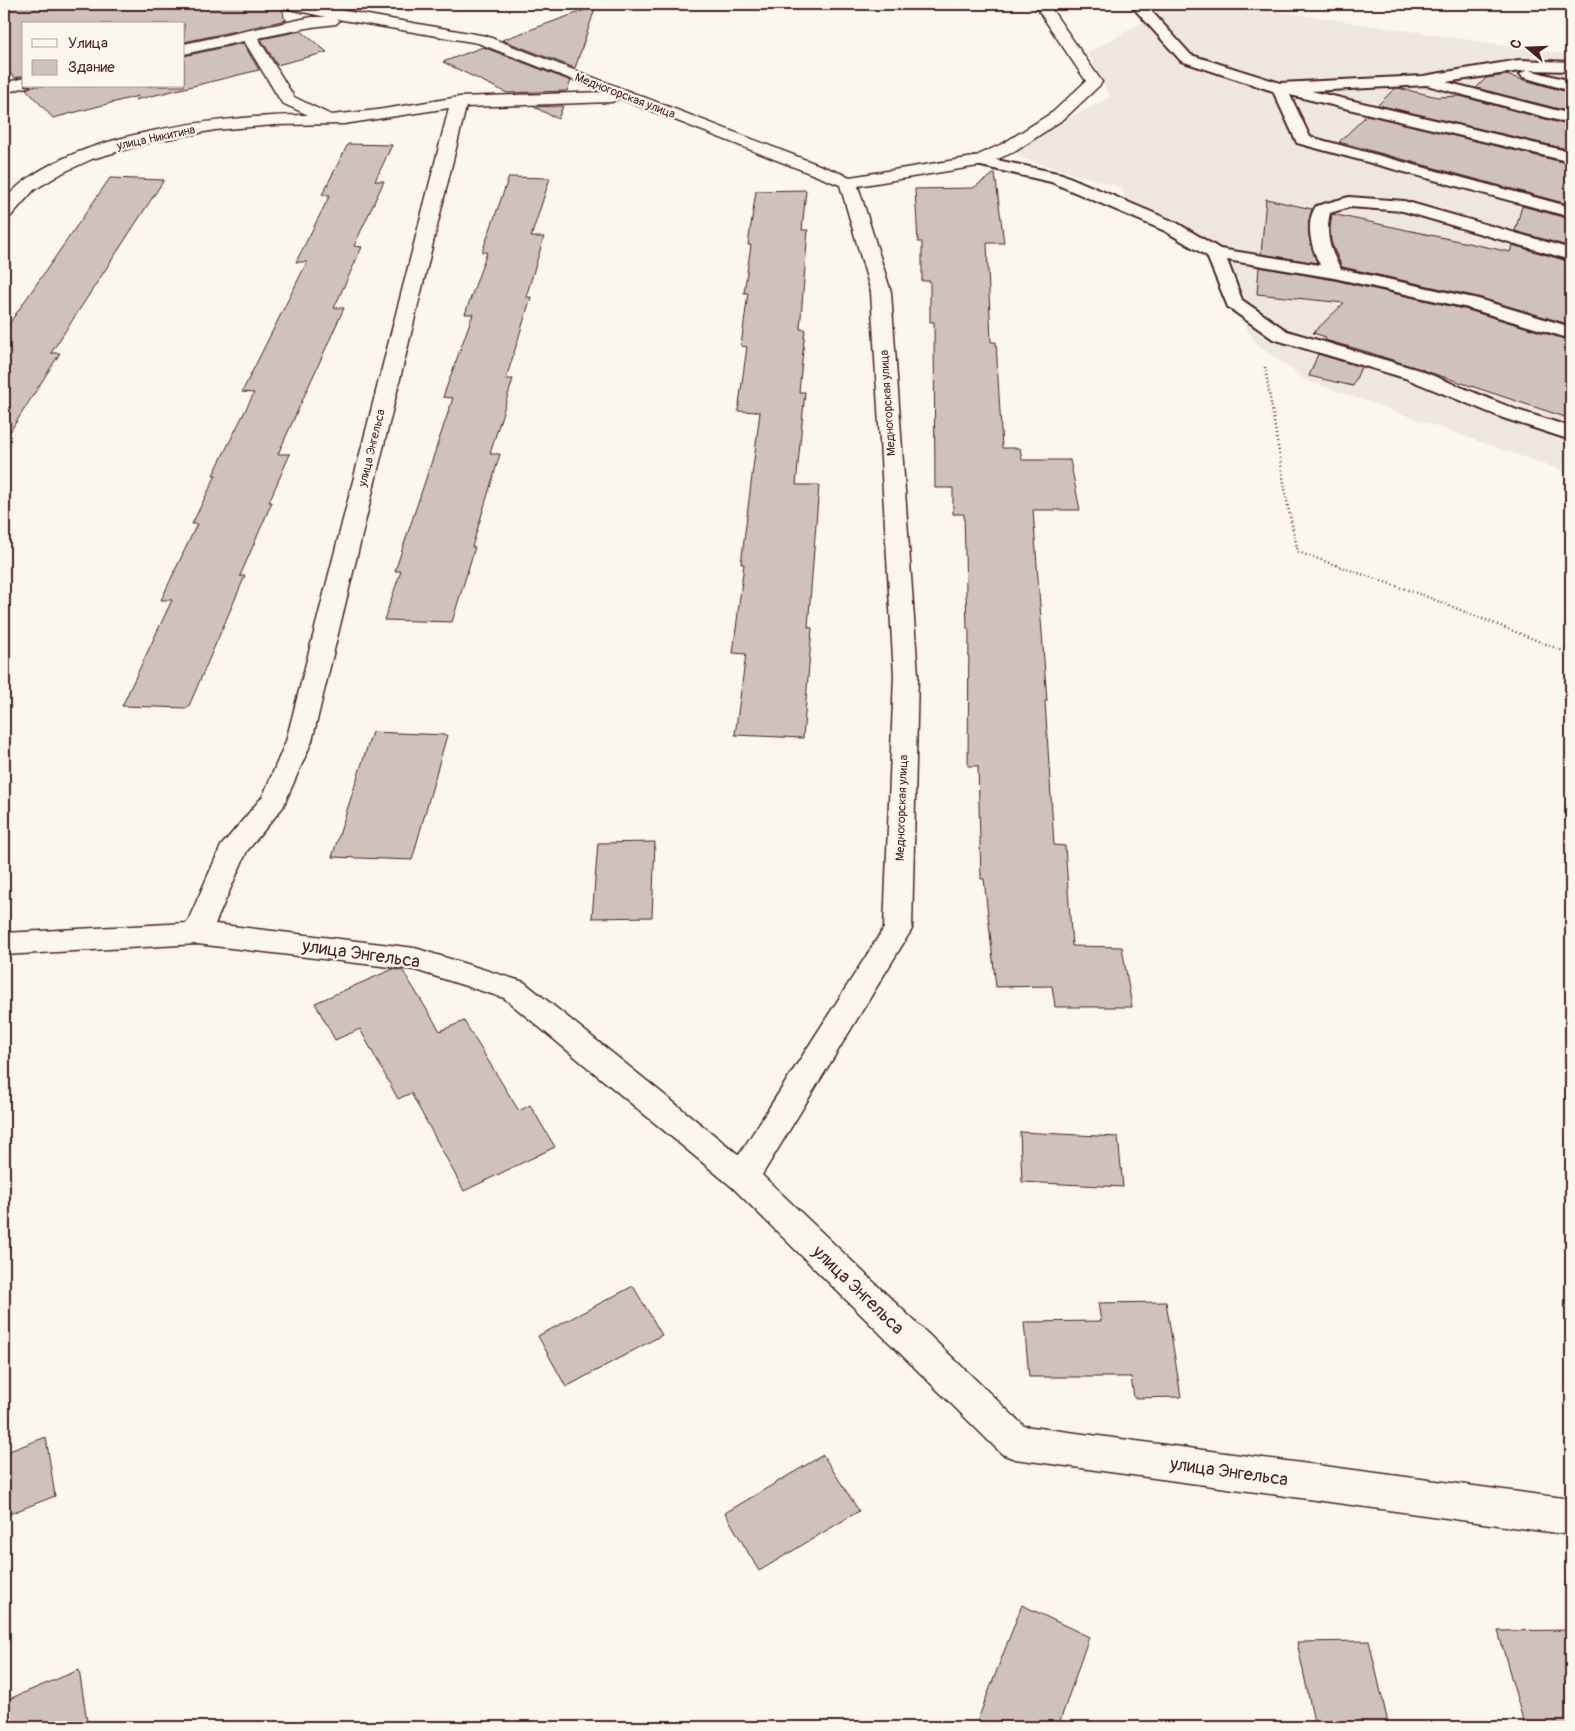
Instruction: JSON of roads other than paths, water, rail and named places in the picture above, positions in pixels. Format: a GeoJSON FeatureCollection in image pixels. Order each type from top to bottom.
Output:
{"type":"FeatureCollection","features":[{"type":"Feature","properties":{"kind":"street","name":"Медногорская улица"},"geometry":{"type":"LineString","coordinates":[[285,4],[370,21],[481,39],[848,182],[880,292],[882,312],[906,675],[898,929],[743,1178]]}},
{"type":"Feature","properties":{"kind":"street"},"geometry":{"type":"LineString","coordinates":[[848,182],[978,162],[1010,147],[1059,114],[1094,82],[1041,4]]}},
{"type":"Feature","properties":{"kind":"street"},"geometry":{"type":"LineString","coordinates":[[185,49],[312,22],[370,21]]}},
{"type":"Feature","properties":{"kind":"street"},"geometry":{"type":"LineString","coordinates":[[248,35],[288,100],[330,120]]}},
{"type":"Feature","properties":{"kind":"street"},"geometry":{"type":"LineString","coordinates":[[4,88],[22,84]]}},
{"type":"Feature","properties":{"kind":"street"},"geometry":{"type":"LineString","coordinates":[[460,102],[624,96]]}},
{"type":"Feature","properties":{"kind":"street","name":"улица Никитина"},"geometry":{"type":"LineString","coordinates":[[4,213],[14,199],[31,184],[56,168],[122,144],[216,126],[274,120],[330,120],[460,102]]}},
{"type":"Feature","properties":{"kind":"street","name":"улица Энгельса"},"geometry":{"type":"LineString","coordinates":[[197,933],[236,846],[274,800],[299,741],[460,102]]}},
{"type":"Feature","properties":{"kind":"street","name":"улица Энгельса"},"geometry":{"type":"LineString","coordinates":[[4,944],[197,933],[415,959],[514,990],[743,1178],[1015,1442],[1571,1517]]}},
{"type":"Feature","properties":{"kind":"lane"},"geometry":{"type":"LineString","coordinates":[[1137,4],[1186,58],[1279,88],[1571,157]]}},
{"type":"Feature","properties":{"kind":"lane"},"geometry":{"type":"LineString","coordinates":[[1279,88],[1422,81],[1519,65],[1571,66]]}},
{"type":"Feature","properties":{"kind":"lane"},"geometry":{"type":"LineString","coordinates":[[1503,68],[1571,86]]}},
{"type":"Feature","properties":{"kind":"lane"},"geometry":{"type":"LineString","coordinates":[[1422,81],[1571,119]]}},
{"type":"Feature","properties":{"kind":"lane"},"geometry":{"type":"LineString","coordinates":[[1279,88],[1303,140],[1571,212]]}},
{"type":"Feature","properties":{"kind":"lane"},"geometry":{"type":"LineString","coordinates":[[978,162],[1056,178],[1171,227],[1215,253],[1334,273],[1472,303],[1571,333]]}},
{"type":"Feature","properties":{"kind":"lane"},"geometry":{"type":"LineString","coordinates":[[1334,273],[1324,257],[1318,227],[1322,210],[1349,202],[1404,206],[1571,254]]}},
{"type":"Feature","properties":{"kind":"lane"},"geometry":{"type":"LineString","coordinates":[[1215,253],[1234,303],[1280,335],[1412,374],[1510,414],[1571,434]]}}]}
